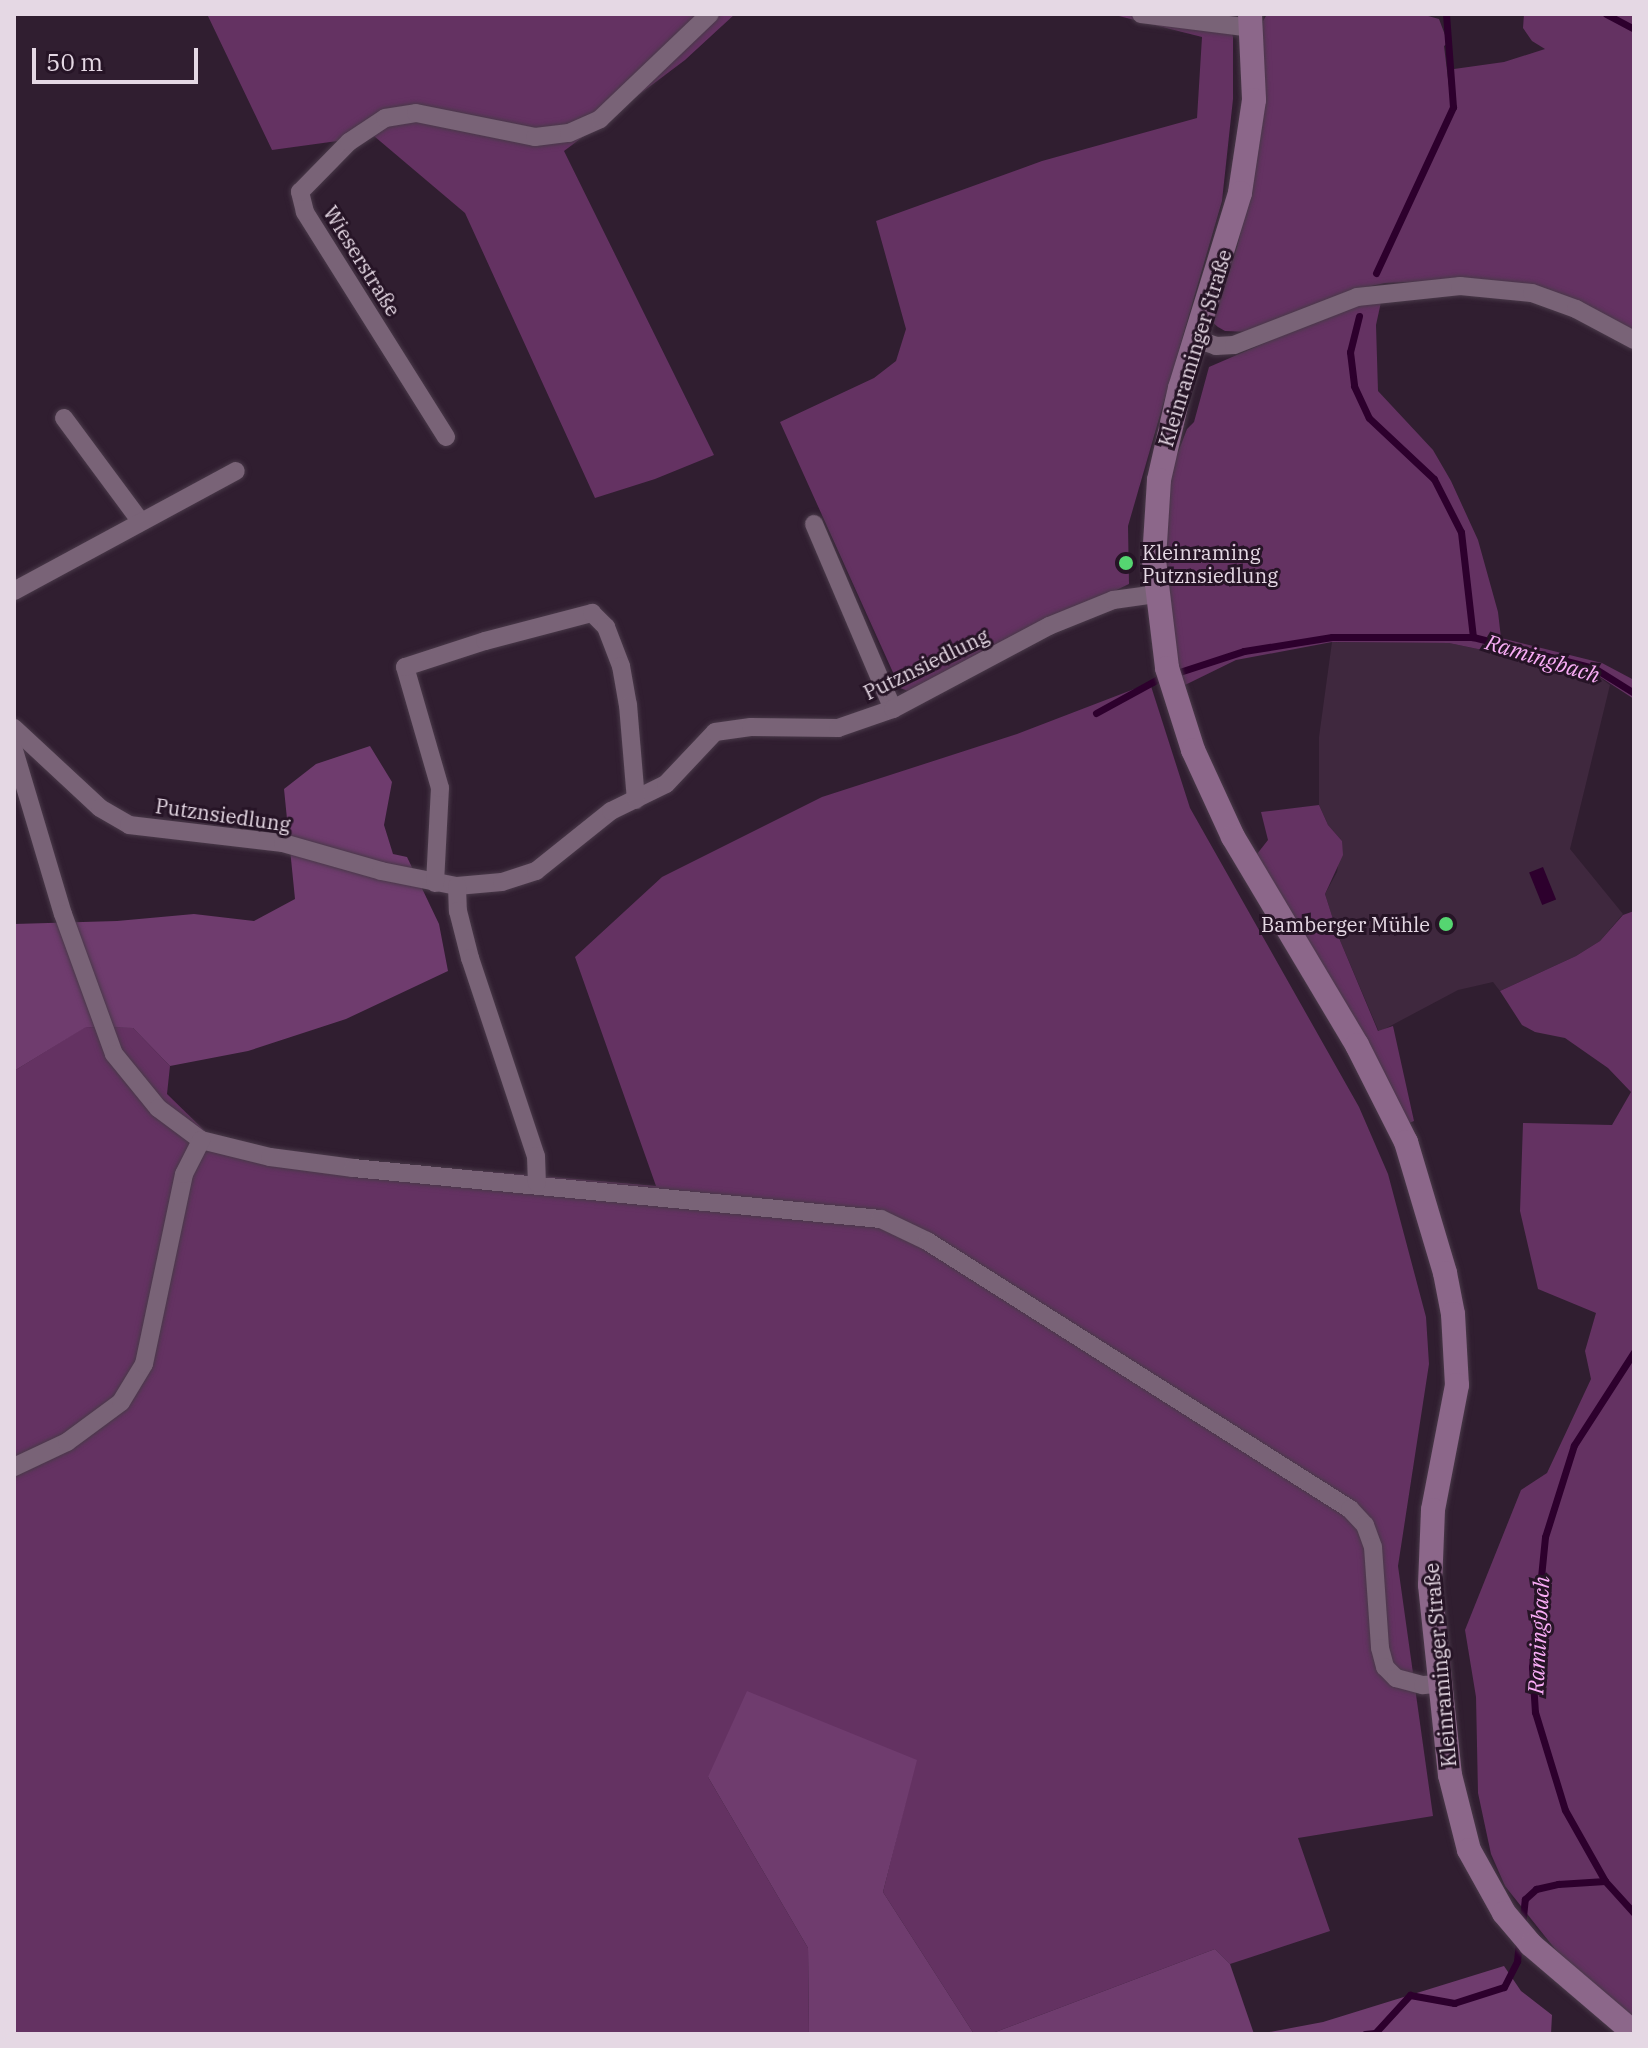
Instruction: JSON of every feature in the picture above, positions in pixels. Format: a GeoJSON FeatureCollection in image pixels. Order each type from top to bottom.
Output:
{"type":"FeatureCollection","features":[{"type":"Feature","properties":{"kind":"main road","name":"Kleinraminger Straße"},"geometry":{"type":"LineString","coordinates":[[1251,21],[1254,100],[1250,143],[1240,193],[1166,437],[1159,480],[1154,533],[1156,594],[1169,675],[1193,750],[1233,837],[1383,1092],[1406,1142],[1428,1210],[1453,1314],[1458,1356],[1452,1426],[1429,1544],[1438,1684],[1459,1819],[1469,1850],[1504,1913],[1531,1945],[1634,2033]]}},
{"type":"Feature","properties":{"kind":"street","name":"Wieserstraße"},"geometry":{"type":"LineString","coordinates":[[446,437],[305,212],[300,192],[349,142],[385,118],[416,113],[535,137],[569,133],[600,119],[710,14]]}},
{"type":"Feature","properties":{"kind":"street"},"geometry":{"type":"LineString","coordinates":[[1141,14],[1251,21]]}},
{"type":"Feature","properties":{"kind":"street"},"geometry":{"type":"LineString","coordinates":[[1196,339],[1216,346],[1234,345],[1357,297],[1460,286],[1532,293],[1576,309],[1634,340]]}},
{"type":"Feature","properties":{"kind":"street"},"geometry":{"type":"LineString","coordinates":[[64,418],[141,522]]}},
{"type":"Feature","properties":{"kind":"street"},"geometry":{"type":"LineString","coordinates":[[14,591],[236,471]]}},
{"type":"Feature","properties":{"kind":"street"},"geometry":{"type":"LineString","coordinates":[[814,524],[893,709]]}},
{"type":"Feature","properties":{"kind":"street","name":"Putznsiedlung"},"geometry":{"type":"LineString","coordinates":[[14,728],[100,808],[129,825],[283,843],[435,883],[457,886],[502,882],[536,871],[611,811],[666,784],[678,767],[715,732],[751,727],[838,728],[893,709],[1049,626],[1113,600],[1156,594]]}},
{"type":"Feature","properties":{"kind":"street"},"geometry":{"type":"LineString","coordinates":[[435,883],[440,788],[405,667],[485,641],[592,613],[606,627],[621,666],[628,705],[636,800]]}},
{"type":"Feature","properties":{"kind":"street"},"geometry":{"type":"LineString","coordinates":[[14,750],[63,914],[114,1054],[158,1108],[201,1140],[270,1157],[353,1168],[537,1183],[881,1219],[927,1241],[1350,1509],[1365,1525],[1373,1547],[1380,1648],[1385,1667],[1396,1678],[1423,1685],[1438,1684]]}},
{"type":"Feature","properties":{"kind":"street"},"geometry":{"type":"LineString","coordinates":[[457,886],[458,911],[470,958],[536,1156],[537,1183]]}},
{"type":"Feature","properties":{"kind":"street"},"geometry":{"type":"LineString","coordinates":[[14,1467],[67,1442],[121,1402],[144,1364],[184,1174],[201,1140]]}},
{"type":"Feature","properties":{"kind":"shaded area"},"geometry":{"type":"Polygon","coordinates":[[[207,14],[735,14],[685,60],[564,151],[714,455],[655,479],[595,498],[465,213],[374,136],[272,150],[207,14]]]}},
{"type":"Feature","properties":{"kind":"shaded area"},"geometry":{"type":"Polygon","coordinates":[[[1111,14],[1227,14],[1233,37],[1233,99],[1222,201],[1128,526],[1129,584],[908,691],[900,688],[780,422],[874,378],[896,361],[906,329],[876,221],[1042,161],[1197,118],[1202,37],[1111,14]]]}},
{"type":"Feature","properties":{"kind":"shaded area"},"geometry":{"type":"Polygon","coordinates":[[[1267,14],[1421,14],[1439,19],[1448,43],[1444,46],[1449,87],[1454,85],[1454,69],[1504,62],[1545,49],[1532,41],[1523,28],[1524,14],[1634,14],[1634,330],[1570,298],[1483,279],[1385,283],[1357,289],[1249,332],[1225,331],[1212,322],[1237,247],[1255,173],[1262,127],[1263,21],[1267,14]]]}},
{"type":"Feature","properties":{"kind":"shaded area"},"geometry":{"type":"Polygon","coordinates":[[[1381,302],[1376,325],[1378,391],[1433,450],[1451,481],[1478,540],[1498,612],[1501,638],[1602,663],[1634,680],[1634,699],[1594,673],[1449,643],[1332,642],[1236,660],[1185,685],[1177,664],[1165,579],[1166,500],[1175,460],[1187,429],[1194,422],[1209,367],[1350,306],[1381,302]]]}},
{"type":"Feature","properties":{"kind":"shaded area"},"geometry":{"type":"Polygon","coordinates":[[[1332,642],[1449,643],[1594,673],[1610,685],[1570,849],[1623,914],[1600,941],[1576,956],[1500,991],[1493,982],[1458,990],[1379,1032],[1339,938],[1325,894],[1337,872],[1342,841],[1328,825],[1319,805],[1319,737],[1332,642]]]}},
{"type":"Feature","properties":{"kind":"shaded area"},"geometry":{"type":"Polygon","coordinates":[[[1150,683],[1190,808],[1359,1107],[1388,1174],[1426,1317],[1429,1364],[1398,1566],[1433,1816],[1298,1838],[1330,1931],[1230,1964],[1215,1949],[990,2034],[974,2034],[883,1892],[916,1760],[708,1777],[808,1948],[809,2034],[14,2034],[14,1071],[85,1027],[133,1028],[170,1066],[167,1094],[207,1133],[282,1154],[656,1186],[575,957],[662,877],[822,797],[1017,734],[1150,683]]]}},
{"type":"Feature","properties":{"kind":"shaded area"},"geometry":{"type":"Polygon","coordinates":[[[370,746],[392,782],[384,825],[393,854],[407,857],[439,924],[448,971],[346,1019],[248,1051],[170,1066],[133,1028],[86,1027],[14,1071],[14,924],[117,921],[194,914],[254,921],[295,899],[284,789],[316,764],[370,746]]]}},
{"type":"Feature","properties":{"kind":"shaded area"},"geometry":{"type":"Polygon","coordinates":[[[1319,805],[1328,825],[1342,841],[1343,855],[1325,894],[1339,938],[1378,1031],[1393,1026],[1414,1121],[1409,1123],[1257,854],[1268,840],[1261,812],[1319,805]]]}},
{"type":"Feature","properties":{"kind":"shaded area"},"geometry":{"type":"Polygon","coordinates":[[[1543,867],[1556,899],[1542,905],[1529,873],[1543,867]]]}},
{"type":"Feature","properties":{"kind":"shaded area"},"geometry":{"type":"Polygon","coordinates":[[[1634,911],[1634,2020],[1555,1949],[1505,1886],[1491,1854],[1478,1793],[1476,1697],[1465,1630],[1521,1490],[1547,1473],[1591,1379],[1585,1351],[1596,1313],[1538,1289],[1520,1211],[1523,1123],[1612,1125],[1631,1092],[1608,1068],[1565,1038],[1535,1032],[1522,1025],[1500,991],[1576,956],[1600,941],[1623,915],[1634,911]]]}},
{"type":"Feature","properties":{"kind":"shaded area"},"geometry":{"type":"Polygon","coordinates":[[[747,1691],[917,1760],[883,1892],[974,2034],[809,2034],[808,1948],[708,1777],[747,1691]]]}},
{"type":"Feature","properties":{"kind":"shaded area"},"geometry":{"type":"Polygon","coordinates":[[[1215,1949],[1230,1964],[1254,2034],[990,2034],[1215,1949]]]}},
{"type":"Feature","properties":{"kind":"shaded area"},"geometry":{"type":"Polygon","coordinates":[[[1504,1966],[1521,1991],[1552,2015],[1551,2034],[1259,2034],[1323,2022],[1504,1966]]]}},
{"type":"Feature","properties":{"kind":"waterway","name":"Ramingbach"},"geometry":{"type":"LineString","coordinates":[[1376,273],[1453,107],[1446,14]]}},
{"type":"Feature","properties":{"kind":"waterway","name":"Ramingbach"},"geometry":{"type":"LineString","coordinates":[[1606,14],[1634,29]]}},
{"type":"Feature","properties":{"kind":"waterway","name":"Ramingbach"},"geometry":{"type":"LineString","coordinates":[[1359,316],[1350,352],[1354,386],[1369,418],[1434,479],[1461,532],[1473,637],[1594,668],[1634,693]]}},
{"type":"Feature","properties":{"kind":"waterway"},"geometry":{"type":"LineString","coordinates":[[1096,713],[1158,679],[1244,651],[1332,637],[1473,637]]}},
{"type":"Feature","properties":{"kind":"waterway","name":"Ramingbach"},"geometry":{"type":"LineString","coordinates":[[1634,1352],[1574,1445],[1545,1537],[1532,1667],[1535,1712],[1565,1810],[1605,1881],[1634,1913]]}},
{"type":"Feature","properties":{"kind":"waterway"},"geometry":{"type":"LineString","coordinates":[[1522,1926],[1525,1899],[1536,1889],[1558,1884],[1605,1881]]}},
{"type":"Feature","properties":{"kind":"waterway"},"geometry":{"type":"LineString","coordinates":[[1365,2034],[1375,2033],[1410,1995],[1454,2003],[1504,1987],[1517,1961],[1519,1943]]}},
{"type":"Feature","properties":{"kind":"place","name":"Kleinraming Putznsiedlung"},"geometry":{"type":"Point","coordinates":[1126,563]}},
{"type":"Feature","properties":{"kind":"place","name":"Bamberger Mühle"},"geometry":{"type":"Point","coordinates":[1446,924]}}]}
